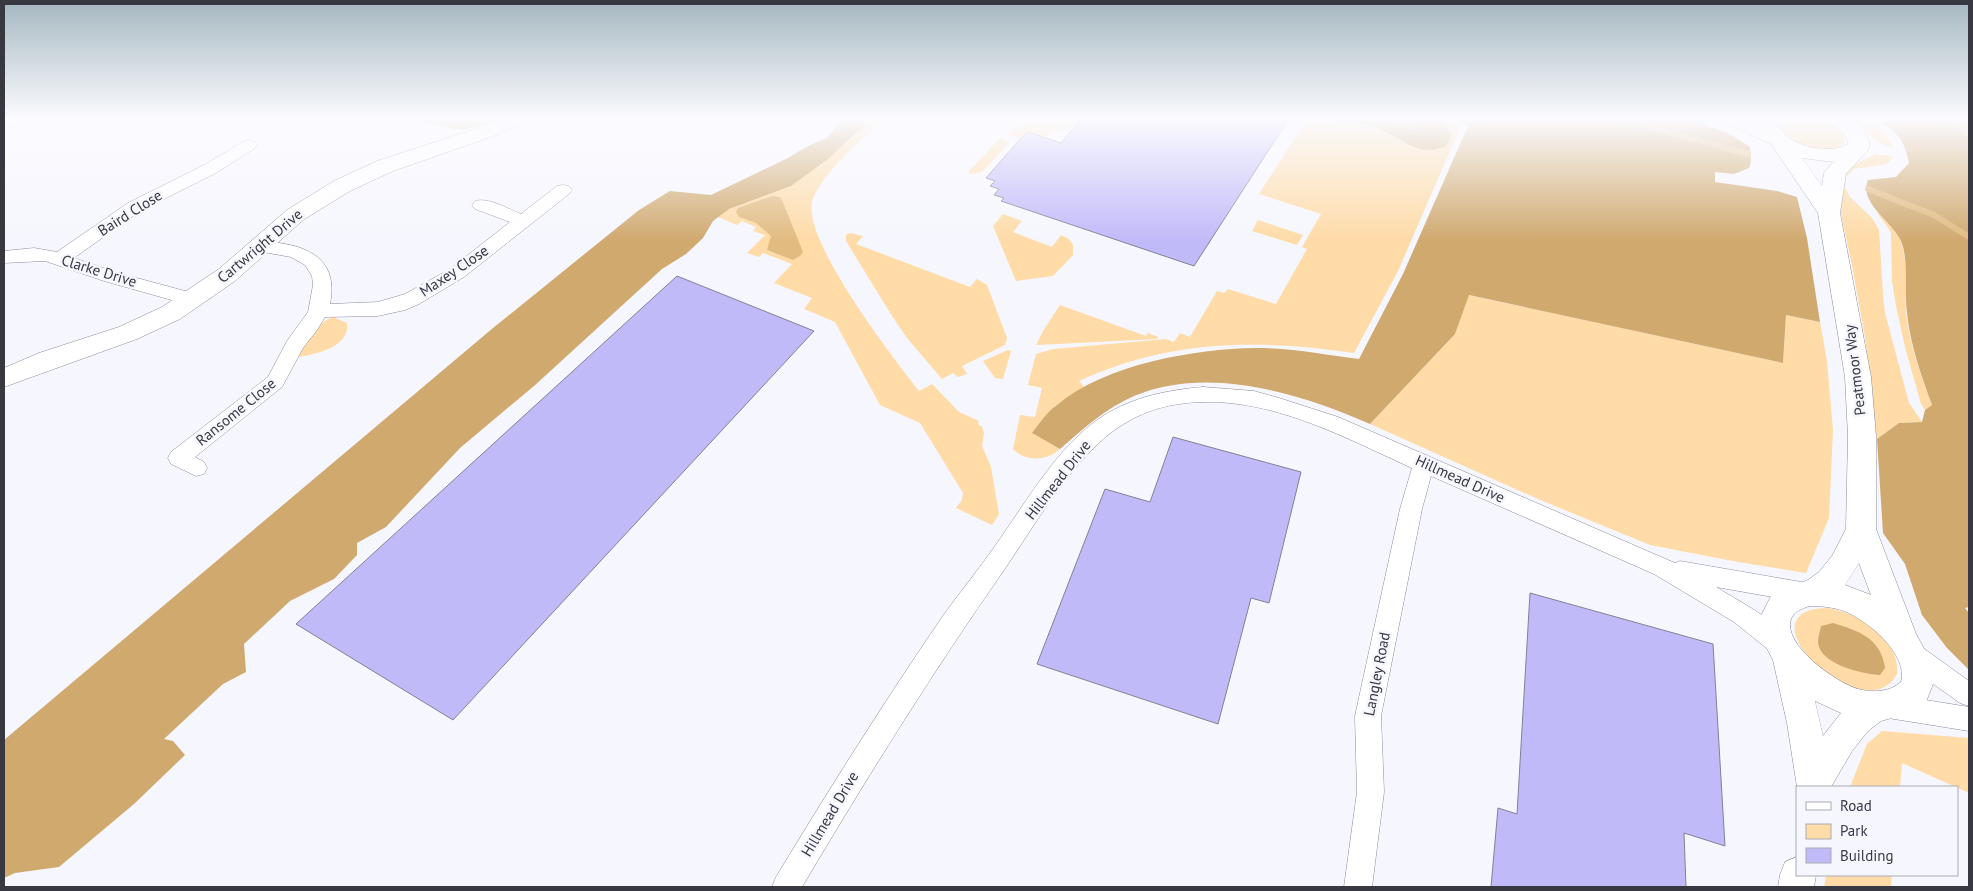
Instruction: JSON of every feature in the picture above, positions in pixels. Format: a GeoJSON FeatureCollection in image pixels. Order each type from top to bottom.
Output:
{"type":"FeatureCollection","features":[{"type":"Feature","properties":{"kind":"main road","name":"Cartwright Drive"},"geometry":{"type":"LineString","coordinates":[[4,378],[48,360],[128,333],[171,313],[193,300],[227,275],[294,215],[342,186],[385,166],[407,159]]}},
{"type":"Feature","properties":{"kind":"main road","name":"Peatmoor Way"},"geometry":{"type":"LineString","coordinates":[[1791,159],[1829,213]]}},
{"type":"Feature","properties":{"kind":"main road","name":"Peatmoor Way"},"geometry":{"type":"LineString","coordinates":[[1848,159],[1835,173],[1829,213],[1858,377],[1862,436],[1861,529],[1908,646]]}},
{"type":"Feature","properties":{"kind":"main road","name":"Peatmoor Way"},"geometry":{"type":"LineString","coordinates":[[1810,593],[1824,587],[1833,578],[1843,565],[1861,529]]}},
{"type":"Feature","properties":{"kind":"main road"},"geometry":{"type":"LineString","coordinates":[[1810,593],[1833,595],[1864,606],[1878,615],[1908,646],[1918,673],[1918,684],[1913,694],[1905,700],[1868,710],[1853,724],[1834,750],[1814,785],[1784,652],[1775,626],[1776,616],[1780,608],[1795,596],[1810,593]]}},
{"type":"Feature","properties":{"kind":"main road"},"geometry":{"type":"LineString","coordinates":[[1784,652],[1799,671],[1824,690],[1853,703],[1882,706]]}},
{"type":"Feature","properties":{"kind":"street","name":"Baird Close"},"geometry":{"type":"LineString","coordinates":[[60,259],[134,207],[228,159]]}},
{"type":"Feature","properties":{"kind":"street"},"geometry":{"type":"LineString","coordinates":[[231,159],[249,164]]}},
{"type":"Feature","properties":{"kind":"street","name":"Maxey Close"},"geometry":{"type":"LineString","coordinates":[[319,311],[378,309],[408,301],[457,273],[563,190]]}},
{"type":"Feature","properties":{"kind":"street"},"geometry":{"type":"LineString","coordinates":[[481,205],[523,221]]}},
{"type":"Feature","properties":{"kind":"street","name":"Ransome Close"},"geometry":{"type":"LineString","coordinates":[[196,468],[179,458],[275,382],[286,366],[294,346],[312,324],[319,311],[323,291],[322,282],[313,262],[302,254],[258,246]]}},
{"type":"Feature","properties":{"kind":"street","name":"Clarke Drive"},"geometry":{"type":"LineString","coordinates":[[4,257],[34,254],[60,259],[111,278],[193,300]]}},
{"type":"Feature","properties":{"kind":"street","name":"Hillmead Drive"},"geometry":{"type":"LineString","coordinates":[[786,887],[862,762],[957,617],[1065,468],[1105,425],[1124,413],[1167,398],[1228,394],[1262,400],[1305,414],[1662,567],[1742,615],[1784,652]]}},
{"type":"Feature","properties":{"kind":"street","name":"Langley Road"},"geometry":{"type":"LineString","coordinates":[[1358,887],[1371,778],[1367,732],[1368,716],[1411,509],[1424,464]]}},
{"type":"Feature","properties":{"kind":"street","name":"Hillmead Drive"},"geometry":{"type":"LineString","coordinates":[[1662,567],[1810,593]]}},
{"type":"Feature","properties":{"kind":"street"},"geometry":{"type":"LineString","coordinates":[[1908,646],[1969,695]]}},
{"type":"Feature","properties":{"kind":"street"},"geometry":{"type":"LineString","coordinates":[[1882,706],[1969,719]]}},
{"type":"Feature","properties":{"kind":"green space"},"geometry":{"type":"Polygon","coordinates":[[[826,159],[842,159],[816,191],[812,202],[813,220],[821,243],[852,299],[919,391],[932,384],[959,412],[979,421],[978,424],[982,427],[984,433],[982,446],[991,467],[999,514],[992,525],[956,508],[962,500],[963,493],[920,423],[880,405],[835,322],[804,309],[812,298],[774,283],[792,264],[763,253],[759,257],[747,253],[765,235],[753,231],[756,227],[742,221],[737,225],[718,217],[729,209],[791,186],[826,159]]]}},
{"type":"Feature","properties":{"kind":"green space"},"geometry":{"type":"Polygon","coordinates":[[[981,159],[995,159],[982,172],[969,174],[969,171],[981,159]]]}},
{"type":"Feature","properties":{"kind":"green space"},"geometry":{"type":"Polygon","coordinates":[[[1282,159],[1447,159],[1398,271],[1354,353],[1318,348],[1249,345],[1214,346],[1146,357],[1113,367],[1079,381],[1084,387],[1055,406],[1032,433],[1060,449],[1055,453],[1043,458],[1030,458],[1013,449],[1020,415],[1035,417],[1042,388],[1028,385],[1036,354],[1053,349],[1166,339],[1174,342],[1180,333],[1190,337],[1217,291],[1224,293],[1228,289],[1276,304],[1307,249],[1302,247],[1321,214],[1259,194],[1282,159]]]}},
{"type":"Feature","properties":{"kind":"green space"},"geometry":{"type":"Polygon","coordinates":[[[1866,159],[1892,159],[1887,164],[1854,169],[1845,177],[1844,172],[1866,159]]]}},
{"type":"Feature","properties":{"kind":"green space"},"geometry":{"type":"Polygon","coordinates":[[[1840,187],[1846,189],[1850,197],[1872,218],[1879,230],[1885,313],[1909,403],[1922,422],[1899,423],[1877,439],[1865,337],[1839,206],[1840,187]]]}},
{"type":"Feature","properties":{"kind":"green space"},"geometry":{"type":"Polygon","coordinates":[[[1875,210],[1897,233],[1903,250],[1906,312],[1910,336],[1932,405],[1925,410],[1921,404],[1905,347],[1896,306],[1892,281],[1891,232],[1875,210]]]}},
{"type":"Feature","properties":{"kind":"green space"},"geometry":{"type":"Polygon","coordinates":[[[1003,214],[1022,221],[1013,232],[1052,247],[1061,235],[1069,239],[1073,245],[1073,255],[1053,276],[1016,281],[993,226],[1003,214]]]}},
{"type":"Feature","properties":{"kind":"green space"},"geometry":{"type":"Polygon","coordinates":[[[1258,220],[1303,235],[1297,245],[1252,231],[1258,220]]]}},
{"type":"Feature","properties":{"kind":"green space"},"geometry":{"type":"Polygon","coordinates":[[[850,233],[863,236],[856,244],[970,287],[977,279],[987,285],[1007,338],[1005,345],[962,366],[967,374],[958,377],[953,373],[942,379],[907,338],[892,316],[846,241],[846,235],[850,233]]]}},
{"type":"Feature","properties":{"kind":"green space"},"geometry":{"type":"Polygon","coordinates":[[[1468,295],[1783,363],[1786,315],[1820,322],[1827,361],[1833,430],[1829,518],[1806,573],[1650,545],[1538,499],[1370,424],[1455,334],[1468,295]]]}},
{"type":"Feature","properties":{"kind":"green space"},"geometry":{"type":"Polygon","coordinates":[[[1060,305],[1146,336],[1148,333],[1158,337],[1157,339],[1036,345],[1060,305]]]}},
{"type":"Feature","properties":{"kind":"green space"},"geometry":{"type":"Polygon","coordinates":[[[336,316],[335,318],[347,323],[343,338],[337,344],[322,352],[298,357],[312,332],[329,318],[336,316]]]}},
{"type":"Feature","properties":{"kind":"green space"},"geometry":{"type":"Polygon","coordinates":[[[1008,350],[1011,351],[1003,379],[995,378],[983,361],[1008,350]]]}},
{"type":"Feature","properties":{"kind":"green space"},"geometry":{"type":"Polygon","coordinates":[[[1827,608],[1864,621],[1884,638],[1892,649],[1896,661],[1897,674],[1881,688],[1860,689],[1837,680],[1816,664],[1800,646],[1795,628],[1802,614],[1827,608]]]}},
{"type":"Feature","properties":{"kind":"green space"},"geometry":{"type":"Polygon","coordinates":[[[1882,731],[1969,738],[1969,793],[1958,788],[1958,786],[1953,786],[1902,763],[1900,786],[1850,786],[1867,744],[1882,731]]]}},
{"type":"Feature","properties":{"kind":"green space"},"geometry":{"type":"Polygon","coordinates":[[[1826,876],[1892,876],[1891,887],[1824,887],[1826,876]]]}},
{"type":"Feature","properties":{"kind":"shaded area"},"geometry":{"type":"Polygon","coordinates":[[[787,159],[828,159],[791,186],[729,209],[713,221],[703,238],[686,254],[662,269],[534,386],[460,448],[386,527],[357,543],[357,555],[334,579],[290,601],[244,644],[246,672],[223,684],[164,739],[173,741],[185,755],[134,804],[59,867],[15,873],[4,878],[4,740],[493,328],[639,210],[670,191],[711,195],[787,159]]]}},
{"type":"Feature","properties":{"kind":"shaded area"},"geometry":{"type":"Polygon","coordinates":[[[1454,159],[1751,159],[1749,168],[1734,174],[1715,172],[1715,182],[1777,191],[1797,197],[1807,238],[1820,322],[1786,315],[1783,363],[1469,295],[1455,334],[1370,424],[1313,402],[1283,393],[1223,383],[1192,383],[1163,387],[1124,401],[1095,419],[1060,449],[1032,433],[1050,411],[1077,391],[1125,369],[1152,362],[1206,352],[1256,348],[1295,350],[1359,359],[1403,274],[1454,159]]]}},
{"type":"Feature","properties":{"kind":"shaded area"},"geometry":{"type":"Polygon","coordinates":[[[1908,159],[1969,159],[1969,607],[1965,608],[1969,613],[1969,670],[1947,648],[1922,615],[1905,564],[1883,533],[1877,439],[1899,423],[1922,422],[1925,410],[1932,405],[1916,359],[1908,325],[1906,266],[1901,241],[1872,204],[1866,188],[1868,180],[1896,177],[1909,163],[1908,159]]]}},
{"type":"Feature","properties":{"kind":"shaded area"},"geometry":{"type":"Polygon","coordinates":[[[772,196],[780,197],[782,200],[803,252],[793,260],[767,250],[771,236],[756,223],[739,217],[736,212],[738,208],[772,196]]]}},
{"type":"Feature","properties":{"kind":"shaded area"},"geometry":{"type":"Polygon","coordinates":[[[1833,623],[1852,629],[1874,643],[1883,658],[1885,668],[1880,675],[1863,673],[1833,662],[1820,650],[1818,642],[1821,626],[1833,623]]]}},
{"type":"Feature","properties":{"kind":"building"},"geometry":{"type":"Polygon","coordinates":[[[1003,159],[1263,159],[1194,266],[1001,201],[1004,198],[994,195],[999,189],[990,186],[995,181],[986,178],[1003,159]]]}},
{"type":"Feature","properties":{"kind":"building"},"geometry":{"type":"Polygon","coordinates":[[[677,276],[814,331],[453,720],[296,624],[677,276]]]}},
{"type":"Feature","properties":{"kind":"building"},"geometry":{"type":"Polygon","coordinates":[[[1173,437],[1301,472],[1269,603],[1251,598],[1218,724],[1037,664],[1105,489],[1150,502],[1173,437]]]}},
{"type":"Feature","properties":{"kind":"building"},"geometry":{"type":"Polygon","coordinates":[[[1530,593],[1713,644],[1725,846],[1684,833],[1686,887],[1491,887],[1498,808],[1517,814],[1530,593]]]}},
{"type":"Feature","properties":{"kind":"waterway"},"geometry":{"type":"LineString","coordinates":[[1868,189],[1934,215],[1969,237]]}}]}
